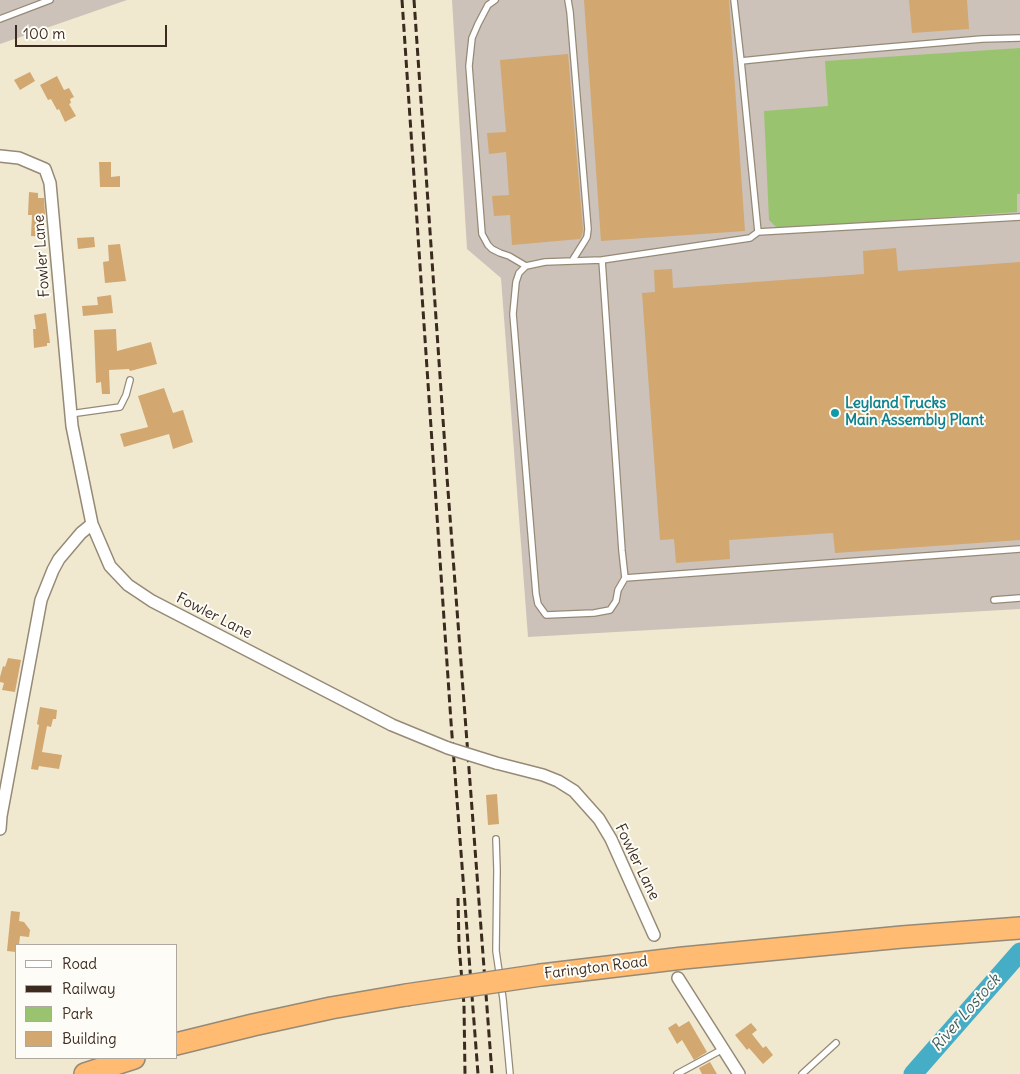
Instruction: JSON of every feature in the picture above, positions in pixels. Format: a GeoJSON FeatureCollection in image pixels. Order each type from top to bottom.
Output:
{"type":"FeatureCollection","features":[{"type":"Feature","properties":{"kind":"highway","name":"Farington Road"},"geometry":{"type":"LineString","coordinates":[[178,1044],[331,1008],[541,975],[640,962],[680,968],[902,937],[1014,928]]}},
{"type":"Feature","properties":{"kind":"highway"},"geometry":{"type":"LineString","coordinates":[[85,1074],[131,1059]]}},
{"type":"Feature","properties":{"kind":"street","name":"Fowler Lane"},"geometry":{"type":"LineString","coordinates":[[0,156],[19,158],[45,169],[50,183],[70,414],[92,524],[110,566],[128,585],[152,601],[392,725],[448,748],[543,775],[574,790],[599,819],[611,839],[654,935]]}},
{"type":"Feature","properties":{"kind":"street"},"geometry":{"type":"LineString","coordinates":[[0,829],[41,600],[59,558],[81,533],[92,524]]}},
{"type":"Feature","properties":{"kind":"street"},"geometry":{"type":"LineString","coordinates":[[680,968],[723,1049],[739,1074]]}},
{"type":"Feature","properties":{"kind":"lane"},"geometry":{"type":"LineString","coordinates":[[0,19],[50,0]]}},
{"type":"Feature","properties":{"kind":"lane"},"geometry":{"type":"LineString","coordinates":[[495,0],[488,5],[472,38],[469,66],[482,234],[492,249],[526,266]]}},
{"type":"Feature","properties":{"kind":"lane"},"geometry":{"type":"LineString","coordinates":[[568,0],[588,229],[584,242],[572,261]]}},
{"type":"Feature","properties":{"kind":"lane"},"geometry":{"type":"LineString","coordinates":[[734,0],[758,232]]}},
{"type":"Feature","properties":{"kind":"lane"},"geometry":{"type":"LineString","coordinates":[[741,61],[972,40],[1020,38]]}},
{"type":"Feature","properties":{"kind":"lane"},"geometry":{"type":"LineString","coordinates":[[602,260],[625,578],[618,590],[616,601],[610,610],[594,614],[546,616],[538,604],[535,584],[513,314],[516,282],[519,273],[526,266],[545,262],[602,260],[750,238],[758,232],[1020,217]]}},
{"type":"Feature","properties":{"kind":"lane"},"geometry":{"type":"LineString","coordinates":[[70,414],[120,407],[130,380]]}},
{"type":"Feature","properties":{"kind":"lane"},"geometry":{"type":"LineString","coordinates":[[625,578],[1020,549]]}},
{"type":"Feature","properties":{"kind":"lane"},"geometry":{"type":"LineString","coordinates":[[994,600],[1020,598]]}},
{"type":"Feature","properties":{"kind":"lane"},"geometry":{"type":"LineString","coordinates":[[496,838],[496,951],[503,999],[510,1074]]}},
{"type":"Feature","properties":{"kind":"lane"},"geometry":{"type":"LineString","coordinates":[[802,1074],[836,1043]]}},
{"type":"Feature","properties":{"kind":"lane"},"geometry":{"type":"LineString","coordinates":[[677,1074],[723,1049]]}},
{"type":"Feature","properties":{"kind":"shaded area"},"geometry":{"type":"Polygon","coordinates":[[[0,0],[127,0],[0,44],[0,0]]]}},
{"type":"Feature","properties":{"kind":"shaded area"},"geometry":{"type":"Polygon","coordinates":[[[452,0],[1020,0],[1020,609],[528,637],[501,278],[467,249],[452,0]]]}},
{"type":"Feature","properties":{"kind":"green space"},"geometry":{"type":"Polygon","coordinates":[[[1020,48],[1020,194],[1017,194],[1017,212],[794,228],[777,228],[769,220],[764,111],[828,106],[825,61],[1020,48]]]}},
{"type":"Feature","properties":{"kind":"building"},"geometry":{"type":"Polygon","coordinates":[[[584,0],[729,0],[745,231],[601,241],[584,0]]]}},
{"type":"Feature","properties":{"kind":"building"},"geometry":{"type":"Polygon","coordinates":[[[909,0],[967,0],[969,29],[912,33],[909,0]]]}},
{"type":"Feature","properties":{"kind":"building"},"geometry":{"type":"Polygon","coordinates":[[[568,54],[582,235],[580,239],[512,245],[510,215],[494,216],[492,196],[509,195],[506,152],[489,154],[487,133],[506,132],[500,60],[568,54]]]}},
{"type":"Feature","properties":{"kind":"building"},"geometry":{"type":"Polygon","coordinates":[[[30,72],[35,81],[20,90],[14,80],[30,72]]]}},
{"type":"Feature","properties":{"kind":"building"},"geometry":{"type":"Polygon","coordinates":[[[57,76],[64,90],[69,88],[74,97],[70,99],[71,103],[69,104],[76,116],[65,122],[59,109],[57,110],[51,99],[48,100],[40,85],[57,76]]]}},
{"type":"Feature","properties":{"kind":"building"},"geometry":{"type":"Polygon","coordinates":[[[99,162],[111,162],[111,177],[120,176],[120,187],[100,187],[99,162]]]}},
{"type":"Feature","properties":{"kind":"building"},"geometry":{"type":"Polygon","coordinates":[[[29,192],[38,193],[38,198],[44,198],[44,237],[31,236],[32,215],[28,215],[29,192]]]}},
{"type":"Feature","properties":{"kind":"building"},"geometry":{"type":"Polygon","coordinates":[[[94,237],[95,247],[78,249],[77,238],[94,237]]]}},
{"type":"Feature","properties":{"kind":"building"},"geometry":{"type":"Polygon","coordinates":[[[120,244],[126,281],[105,283],[103,262],[109,261],[108,245],[120,244]]]}},
{"type":"Feature","properties":{"kind":"building","name":"Leyland Trucks Main Assembly Plant"},"geometry":{"type":"Polygon","coordinates":[[[896,248],[898,271],[1020,262],[1020,540],[835,553],[833,533],[729,540],[730,559],[676,563],[674,539],[660,540],[642,293],[655,292],[654,270],[672,269],[673,288],[864,274],[863,251],[896,248]]]}},
{"type":"Feature","properties":{"kind":"building"},"geometry":{"type":"Polygon","coordinates":[[[111,295],[113,313],[83,316],[82,306],[98,305],[97,297],[111,295]]]}},
{"type":"Feature","properties":{"kind":"building"},"geometry":{"type":"Polygon","coordinates":[[[46,313],[50,343],[47,343],[47,346],[34,348],[33,329],[36,329],[34,315],[46,313]]]}},
{"type":"Feature","properties":{"kind":"building"},"geometry":{"type":"Polygon","coordinates":[[[116,329],[117,351],[151,342],[157,364],[130,371],[129,369],[109,370],[110,394],[102,394],[101,382],[96,383],[94,330],[116,329]]]}},
{"type":"Feature","properties":{"kind":"building"},"geometry":{"type":"Polygon","coordinates":[[[164,388],[173,413],[183,410],[193,442],[173,449],[169,434],[124,447],[120,434],[148,427],[138,396],[164,388]]]}},
{"type":"Feature","properties":{"kind":"building"},"geometry":{"type":"Polygon","coordinates":[[[8,658],[21,660],[15,692],[2,690],[4,683],[0,682],[3,666],[5,667],[8,658]]]}},
{"type":"Feature","properties":{"kind":"building"},"geometry":{"type":"Polygon","coordinates":[[[40,707],[57,710],[56,719],[53,719],[51,727],[47,726],[42,752],[62,755],[59,769],[39,766],[38,770],[31,769],[39,725],[37,724],[40,707]]]}},
{"type":"Feature","properties":{"kind":"building"},"geometry":{"type":"Polygon","coordinates":[[[497,794],[499,824],[488,825],[486,795],[497,794]]]}},
{"type":"Feature","properties":{"kind":"building"},"geometry":{"type":"Polygon","coordinates":[[[11,911],[20,912],[19,921],[24,922],[30,930],[29,937],[20,936],[19,944],[15,944],[15,952],[7,951],[11,911]]]}},
{"type":"Feature","properties":{"kind":"building"},"geometry":{"type":"Polygon","coordinates":[[[689,1021],[707,1052],[694,1060],[682,1040],[677,1044],[668,1028],[676,1023],[679,1027],[689,1021]]]}},
{"type":"Feature","properties":{"kind":"building"},"geometry":{"type":"Polygon","coordinates":[[[751,1023],[757,1030],[752,1034],[763,1048],[766,1046],[773,1055],[763,1064],[749,1048],[747,1050],[735,1035],[751,1023]]]}},
{"type":"Feature","properties":{"kind":"building"},"geometry":{"type":"Polygon","coordinates":[[[710,1062],[717,1074],[702,1074],[699,1068],[710,1062]]]}},
{"type":"Feature","properties":{"kind":"waterway","name":"River Lostock"},"geometry":{"type":"LineString","coordinates":[[913,1074],[1020,952]]}},
{"type":"Feature","properties":{"kind":"railway"},"geometry":{"type":"LineString","coordinates":[[402,0],[451,722],[478,1074]]}},
{"type":"Feature","properties":{"kind":"railway"},"geometry":{"type":"LineString","coordinates":[[414,0],[447,477],[492,1074]]}},
{"type":"Feature","properties":{"kind":"railway"},"geometry":{"type":"LineString","coordinates":[[458,898],[459,945],[464,1005],[465,1074]]}},
{"type":"Feature","properties":{"kind":"place","name":"Leyland Trucks Main Assembly Plant"},"geometry":{"type":"Point","coordinates":[835,413]}}]}
